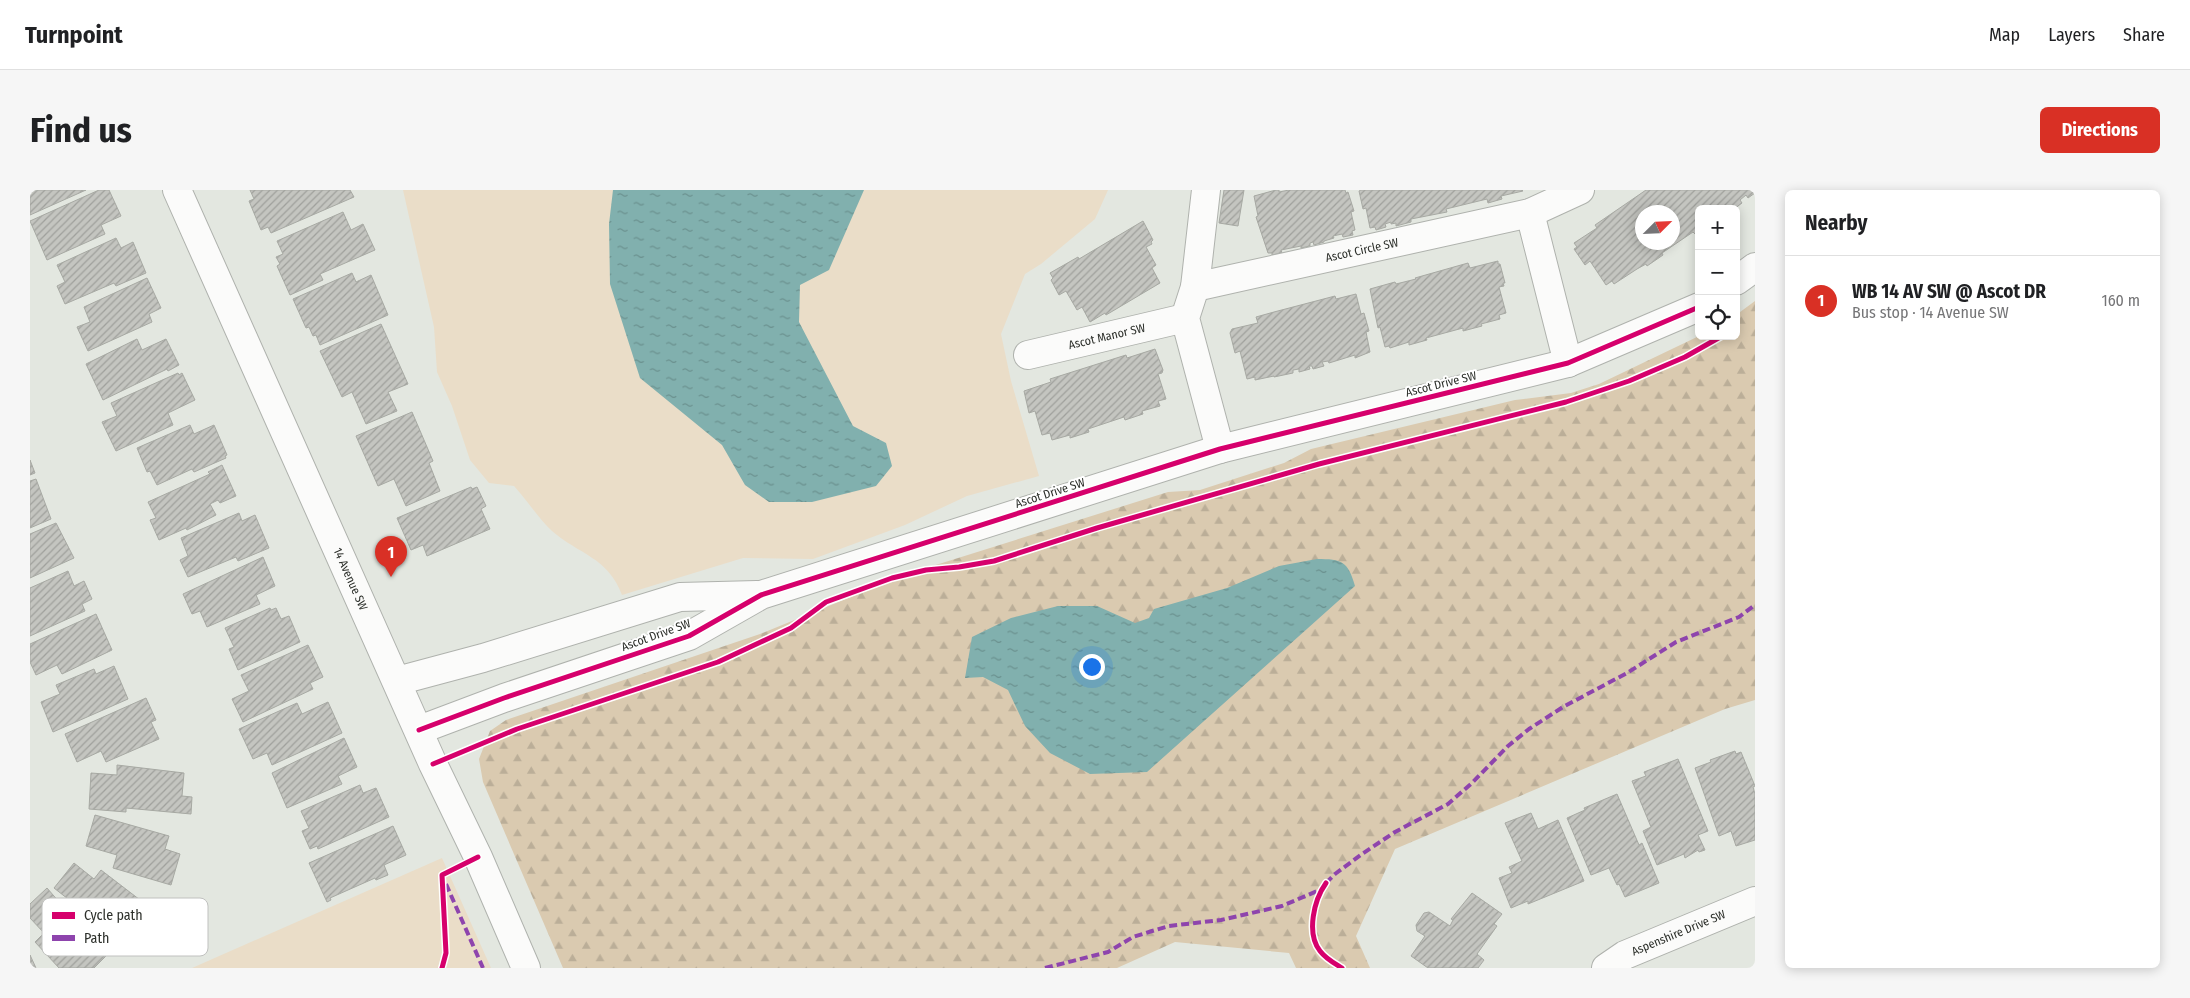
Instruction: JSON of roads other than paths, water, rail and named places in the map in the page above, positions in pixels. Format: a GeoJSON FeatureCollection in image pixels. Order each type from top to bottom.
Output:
{"type":"FeatureCollection","features":[{"type":"Feature","properties":{"kind":"street","name":"14 Avenue SW"},"geometry":{"type":"LineString","coordinates":[[177,190],[419,730],[478,857],[526,968]]}},
{"type":"Feature","properties":{"kind":"street"},"geometry":{"type":"LineString","coordinates":[[1206,190],[1195,287],[1186,318],[1220,449]]}},
{"type":"Feature","properties":{"kind":"street","name":"Ascot Circle SW"},"geometry":{"type":"LineString","coordinates":[[1195,287],[1530,213],[1580,190]]}},
{"type":"Feature","properties":{"kind":"street"},"geometry":{"type":"LineString","coordinates":[[1530,213],[1568,363]]}},
{"type":"Feature","properties":{"kind":"street"},"geometry":{"type":"LineString","coordinates":[[1740,278],[1755,267]]}},
{"type":"Feature","properties":{"kind":"street","name":"Ascot Drive SW"},"geometry":{"type":"LineString","coordinates":[[419,730],[504,698],[689,636],[761,595],[1220,449],[1568,363],[1695,309]]}},
{"type":"Feature","properties":{"kind":"street","name":"Ascot Manor SW"},"geometry":{"type":"LineString","coordinates":[[1028,355],[1186,318]]}},
{"type":"Feature","properties":{"kind":"street","name":"Ascot Drive SW"},"geometry":{"type":"LineString","coordinates":[[397,681],[484,658],[680,597],[761,595]]}},
{"type":"Feature","properties":{"kind":"street","name":"Aspenshire Drive SW"},"geometry":{"type":"LineString","coordinates":[[1606,968],[1626,955],[1755,901]]}},
{"type":"Feature","properties":{"kind":"water"},"geometry":{"type":"Polygon","coordinates":[[[613,190],[864,190],[829,270],[800,285],[799,322],[853,426],[886,443],[892,466],[876,486],[812,502],[769,502],[745,485],[722,445],[640,378],[610,284],[609,224],[613,190]]]}},
{"type":"Feature","properties":{"kind":"water"},"geometry":{"type":"Polygon","coordinates":[[[1317,559],[1343,563],[1350,571],[1355,586],[1147,772],[1090,774],[1050,753],[1025,726],[1008,690],[983,677],[965,678],[972,637],[1011,618],[1058,606],[1097,606],[1135,623],[1149,618],[1154,609],[1227,588],[1279,566],[1317,559]]]}},
{"type":"Feature","properties":{"kind":"place","name":"WB 14 AV SW @ Ascot DR"},"geometry":{"type":"Point","coordinates":[391,577]}}]}
